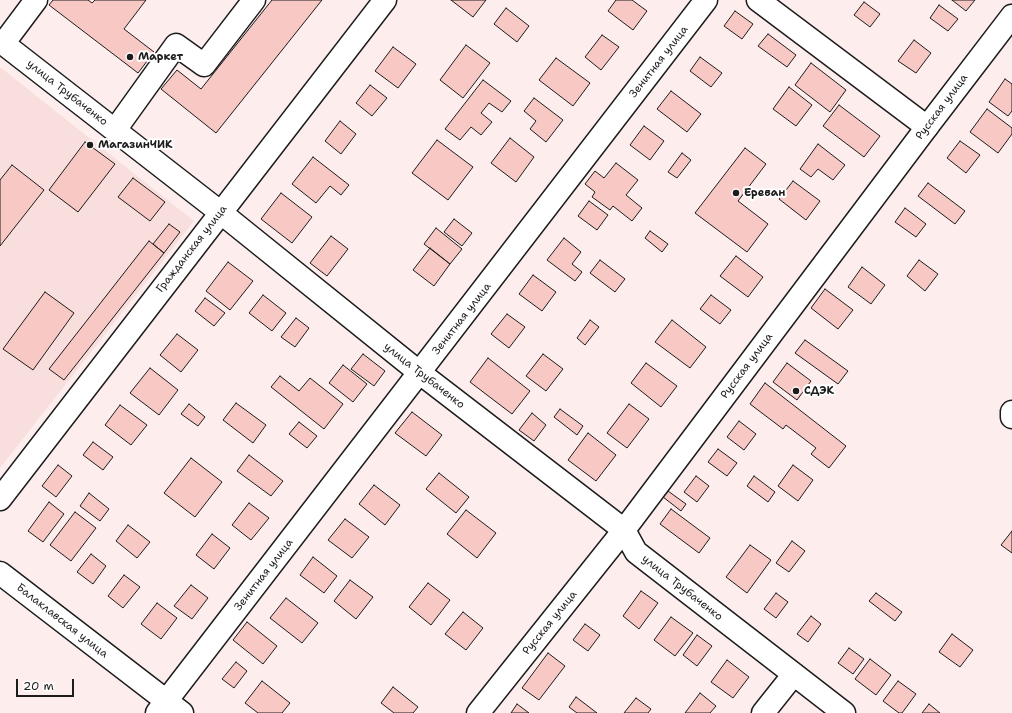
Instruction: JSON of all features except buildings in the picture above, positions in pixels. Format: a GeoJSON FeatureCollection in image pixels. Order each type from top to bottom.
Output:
{"type":"FeatureCollection","features":[{"type":"Feature","properties":{"kind":"street"},"geometry":{"type":"LineString","coordinates":[[2,42],[36,0]]}},
{"type":"Feature","properties":{"kind":"street"},"geometry":{"type":"LineString","coordinates":[[115,130],[176,45],[204,65],[254,0]]}},
{"type":"Feature","properties":{"kind":"street","name":"Гражданская улица"},"geometry":{"type":"LineString","coordinates":[[0,499],[385,0]]}},
{"type":"Feature","properties":{"kind":"street","name":"Зенитная улица"},"geometry":{"type":"LineString","coordinates":[[169,709],[420,373],[706,0]]}},
{"type":"Feature","properties":{"kind":"street"},"geometry":{"type":"LineString","coordinates":[[758,0],[927,127]]}},
{"type":"Feature","properties":{"kind":"street","name":"Русская улица"},"geometry":{"type":"LineString","coordinates":[[478,713],[624,530],[1012,16]]}},
{"type":"Feature","properties":{"kind":"street","name":"улица Трубаченко"},"geometry":{"type":"LineString","coordinates":[[2,42],[220,212],[420,373],[624,530],[636,552],[844,713]]}},
{"type":"Feature","properties":{"kind":"street"},"geometry":{"type":"LineString","coordinates":[[1012,412],[1012,417]]}},
{"type":"Feature","properties":{"kind":"street","name":"Балаклавская улица"},"geometry":{"type":"LineString","coordinates":[[0,573],[169,709]]}},
{"type":"Feature","properties":{"kind":"street"},"geometry":{"type":"LineString","coordinates":[[764,713],[794,674]]}},
{"type":"Feature","properties":{"kind":"shaded area"},"geometry":{"type":"Polygon","coordinates":[[[0,67],[194,221],[0,468],[0,67]]]}},
{"type":"Feature","properties":{"kind":"place","name":"Маркет"},"geometry":{"type":"Point","coordinates":[130,57]}},
{"type":"Feature","properties":{"kind":"place","name":"МагазинЧИК"},"geometry":{"type":"Point","coordinates":[90,145]}},
{"type":"Feature","properties":{"kind":"place","name":"Ереван"},"geometry":{"type":"Point","coordinates":[736,193]}},
{"type":"Feature","properties":{"kind":"place","name":"СДЭК"},"geometry":{"type":"Point","coordinates":[796,391]}}]}
